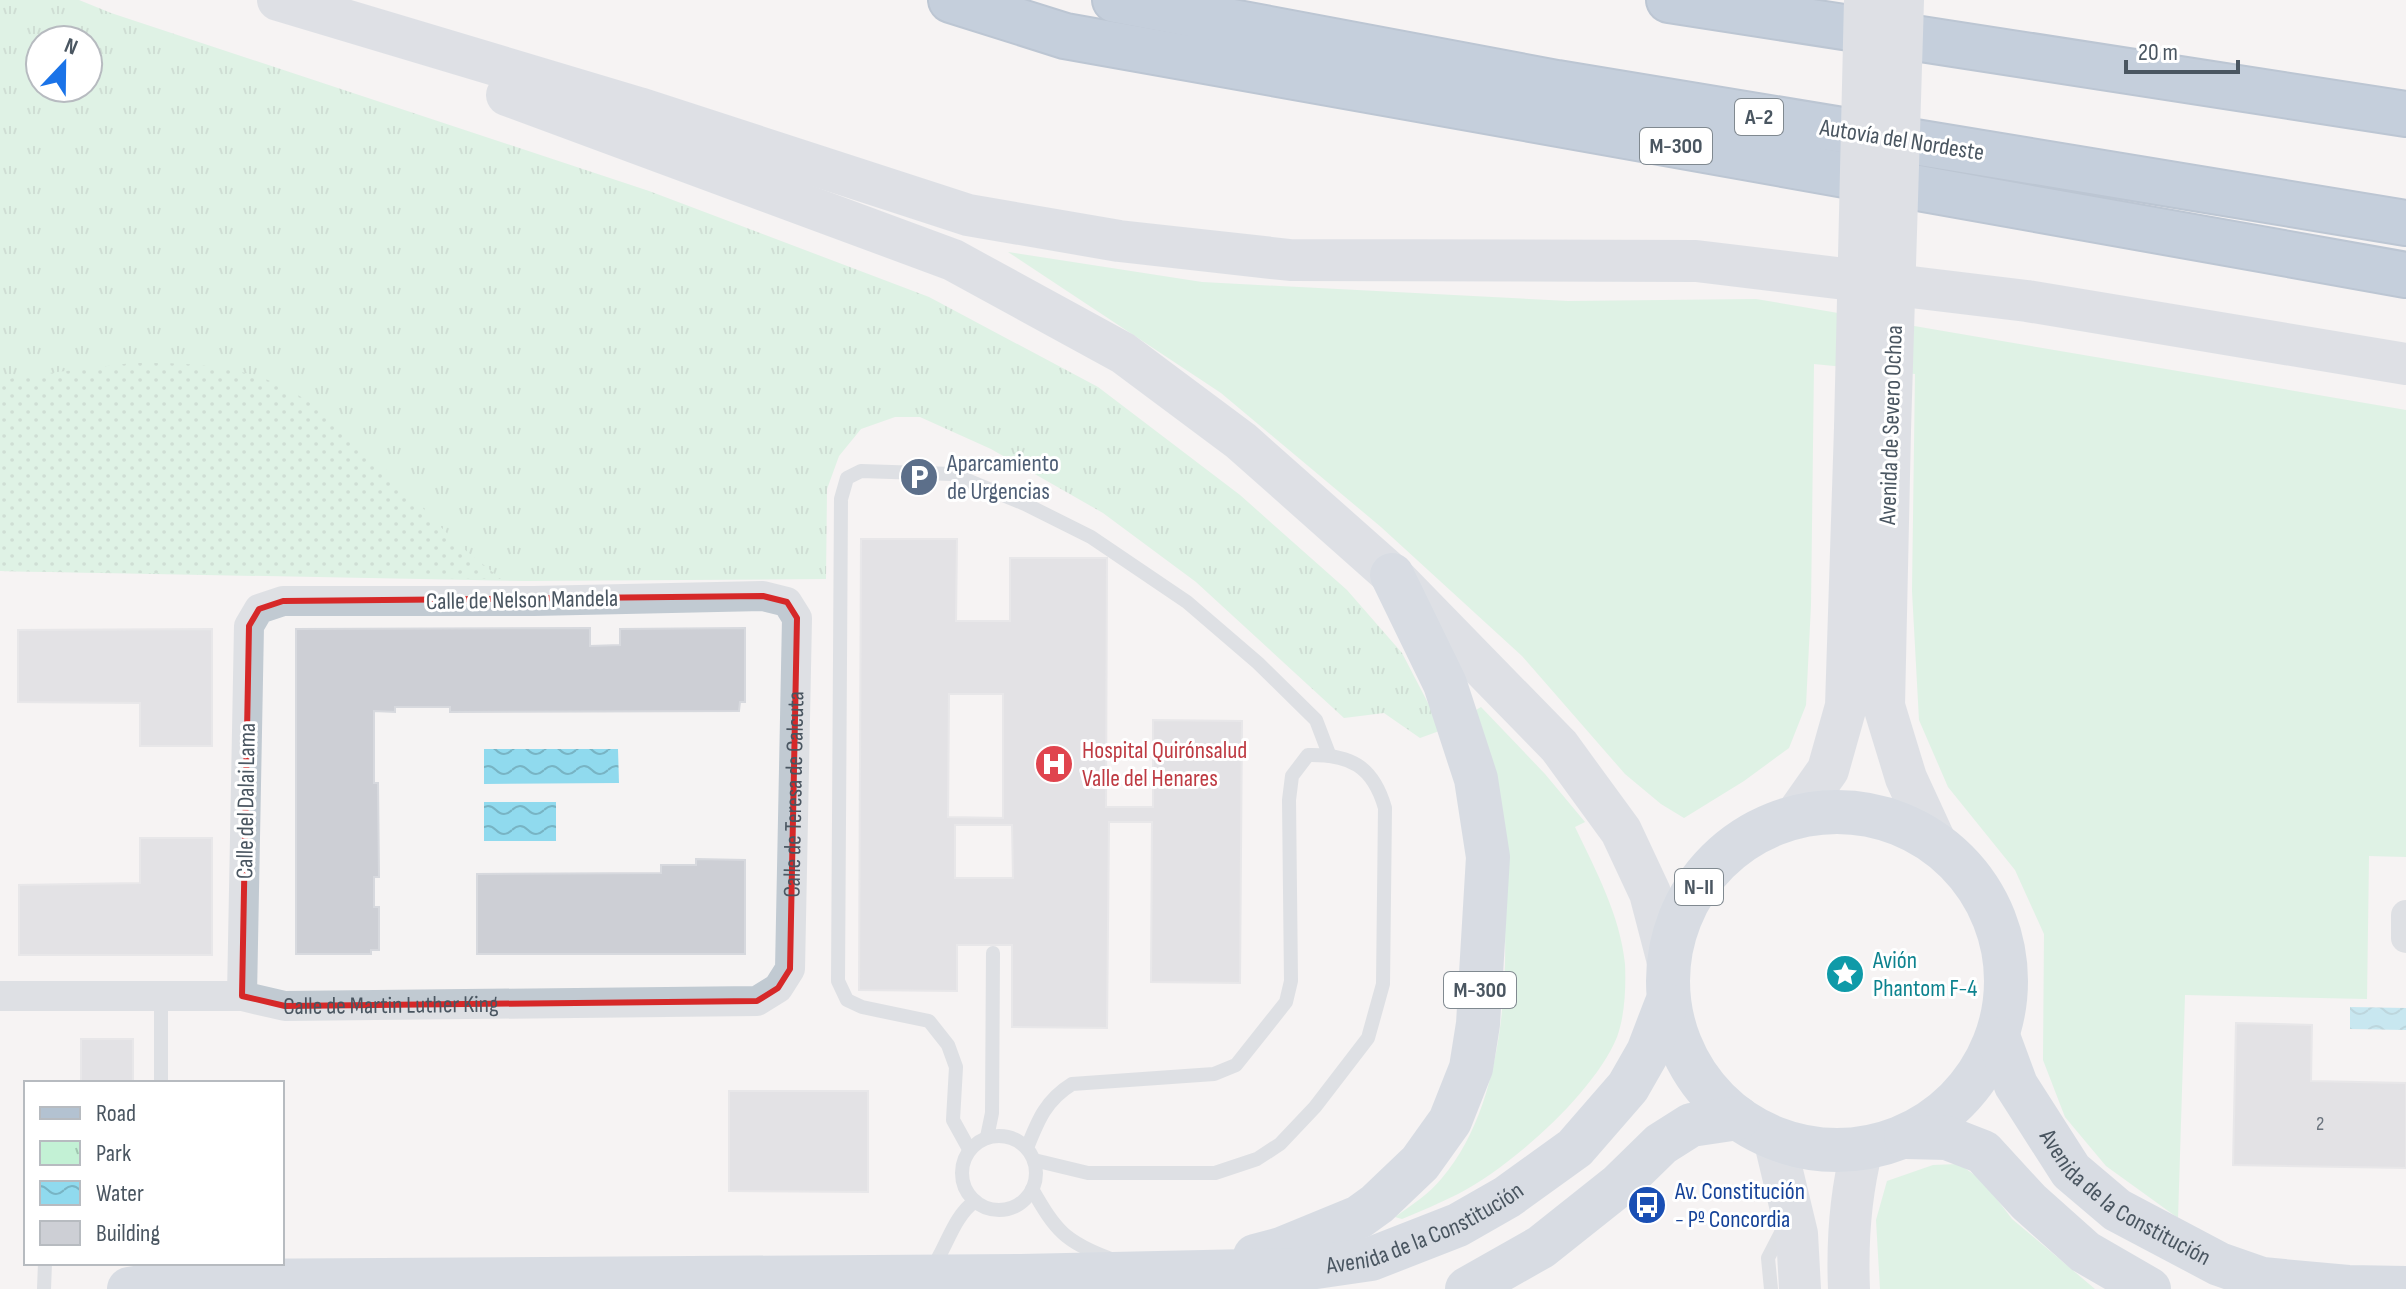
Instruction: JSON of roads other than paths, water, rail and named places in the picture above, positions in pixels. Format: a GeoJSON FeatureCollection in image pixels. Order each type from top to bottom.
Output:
{"type":"FeatureCollection","features":[{"type":"Feature","properties":{"kind":"highway","name":"M-300"},"geometry":{"type":"LineString","coordinates":[[951,0],[1065,36],[2406,275]]}},
{"type":"Feature","properties":{"kind":"highway","name":"Autovía del Nordeste"},"geometry":{"type":"LineString","coordinates":[[1115,0],[1557,83],[2406,223]]}},
{"type":"Feature","properties":{"kind":"highway"},"geometry":{"type":"LineString","coordinates":[[1669,0],[2406,114]]}},
{"type":"Feature","properties":{"kind":"main road","name":"M-300"},"geometry":{"type":"LineString","coordinates":[[1204,1271],[1281,1249],[1359,1217],[1377,1204],[1420,1163],[1450,1121],[1471,1068],[1478,1024],[1488,857],[1476,779],[1445,684],[1392,575]]}},
{"type":"Feature","properties":{"kind":"main road","name":"N-II"},"geometry":{"type":"LineString","coordinates":[[1467,1289],[1541,1247],[1619,1185],[1661,1144],[1691,1125],[1756,1128],[1820,1150],[1862,1149],[1906,1137],[1943,1118],[1967,1092],[1999,1039],[2008,971],[1997,920],[1970,874],[1935,841],[1879,816],[1837,810],[1797,814],[1746,837],[1710,869],[1681,917],[1667,984],[1681,1053],[1707,1089],[1756,1128]]}},
{"type":"Feature","properties":{"kind":"main road","name":"Avenida de la Constitución"},"geometry":{"type":"LineString","coordinates":[[129,1289],[170,1273],[926,1277],[1295,1270],[1371,1259],[1458,1225],[1507,1197],[1575,1148],[1628,1087],[1648,1052],[1667,984]]}},
{"type":"Feature","properties":{"kind":"main road","name":"Avenida de la Constitución"},"geometry":{"type":"LineString","coordinates":[[1999,1039],[2016,1085],[2071,1171],[2117,1210],[2219,1264],[2262,1279],[2348,1287],[2406,1288]]}},
{"type":"Feature","properties":{"kind":"main road"},"geometry":{"type":"LineString","coordinates":[[1906,1137],[1947,1138],[1983,1152],[2029,1202],[2085,1252],[2149,1289]]}},
{"type":"Feature","properties":{"kind":"street","name":"M-300"},"geometry":{"type":"LineString","coordinates":[[249,0],[953,260],[1123,353],[1241,441],[1392,575],[1559,746],[1621,831],[1650,893],[1667,984]]}},
{"type":"Feature","properties":{"kind":"street"},"geometry":{"type":"LineString","coordinates":[[278,0],[639,108],[968,215],[1119,241],[1290,260],[1696,261],[2027,301],[2406,364]]}},
{"type":"Feature","properties":{"kind":"street","name":"Avenida de Severo Ochoa"},"geometry":{"type":"LineString","coordinates":[[1865,0],[1873,429],[1884,706],[1906,778],[1935,841]]}},
{"type":"Feature","properties":{"kind":"street","name":"Avenida de Severo Ochoa"},"geometry":{"type":"LineString","coordinates":[[1797,814],[1828,770],[1846,706],[1873,429],[1903,0]]}},
{"type":"Feature","properties":{"kind":"street","name":"Calle de Nelson Mandela"},"geometry":{"type":"LineString","coordinates":[[259,609],[283,601],[534,601],[763,596],[787,602]]}},
{"type":"Feature","properties":{"kind":"street","name":"Calle de Teresa de Calcuta"},"geometry":{"type":"LineString","coordinates":[[778,988],[790,969],[797,618],[787,602]]}},
{"type":"Feature","properties":{"kind":"street","name":"Calle del Dalai Lama"},"geometry":{"type":"LineString","coordinates":[[242,996],[249,626],[259,609]]}},
{"type":"Feature","properties":{"kind":"street"},"geometry":{"type":"LineString","coordinates":[[2406,915],[2406,938]]}},
{"type":"Feature","properties":{"kind":"street","name":"Calle de Martin Luther King"},"geometry":{"type":"LineString","coordinates":[[0,996],[242,996],[285,1006],[757,1001],[778,988]]}},
{"type":"Feature","properties":{"kind":"street"},"geometry":{"type":"LineString","coordinates":[[1756,1128],[1792,1212],[1797,1234],[1800,1289]]}},
{"type":"Feature","properties":{"kind":"street"},"geometry":{"type":"LineString","coordinates":[[1849,1289],[1847,1244],[1853,1186],[1862,1149]]}},
{"type":"Feature","properties":{"kind":"lane"},"geometry":{"type":"LineString","coordinates":[[969,1149],[953,1120],[956,1067],[948,1045],[929,1021],[862,1007],[847,1000],[838,981],[841,499],[847,478],[861,471],[952,474],[1025,504],[1091,537],[1187,602],[1258,663],[1316,720],[1329,754]]}},
{"type":"Feature","properties":{"kind":"lane"},"geometry":{"type":"LineString","coordinates":[[987,1137],[969,1149],[961,1167],[963,1186],[975,1201],[987,1208],[1000,1210],[1013,1207],[1024,1200],[1032,1189],[1035,1176],[1030,1154],[1040,1113],[1057,1093],[1072,1084],[1214,1074],[1236,1065],[1286,1002],[1291,981],[1289,800],[1292,776],[1308,755],[1329,754],[1351,759],[1378,786],[1385,808],[1383,984],[1368,1038],[1315,1107],[1280,1144],[1257,1159],[1215,1173],[1088,1173],[1030,1154],[1008,1136],[987,1137]]}},
{"type":"Feature","properties":{"kind":"lane"},"geometry":{"type":"LineString","coordinates":[[987,1137],[992,1113],[993,953]]}},
{"type":"Feature","properties":{"kind":"lane"},"geometry":{"type":"LineString","coordinates":[[161,996],[161,1081]]}},
{"type":"Feature","properties":{"kind":"lane"},"geometry":{"type":"LineString","coordinates":[[1032,1189],[1059,1230],[1077,1246],[1149,1273]]}},
{"type":"Feature","properties":{"kind":"lane"},"geometry":{"type":"LineString","coordinates":[[926,1277],[947,1246],[960,1212],[975,1201]]}},
{"type":"Feature","properties":{"kind":"lane"},"geometry":{"type":"LineString","coordinates":[[1771,1289],[1768,1258],[1792,1212]]}},
{"type":"Feature","properties":{"kind":"lane"},"geometry":{"type":"LineString","coordinates":[[44,1289],[45,1265]]}},
{"type":"Feature","properties":{"kind":"water"},"geometry":{"type":"Polygon","coordinates":[[[484,749],[618,749],[619,783],[484,784],[484,749]]]}},
{"type":"Feature","properties":{"kind":"water"},"geometry":{"type":"Polygon","coordinates":[[[484,802],[556,802],[556,841],[484,841],[484,802]]]}},
{"type":"Feature","properties":{"kind":"water"},"geometry":{"type":"Polygon","coordinates":[[[2350,1007],[2406,1008],[2406,1030],[2350,1029],[2350,1007]]]}},
{"type":"Feature","properties":{"kind":"place","name":"Aparcamiento de Urgencias"},"geometry":{"type":"Point","coordinates":[919,477]}},
{"type":"Feature","properties":{"kind":"place","name":"Hospital Quirónsalud Valle del Henares"},"geometry":{"type":"Point","coordinates":[1054,764]}},
{"type":"Feature","properties":{"kind":"place","name":"Avión Phantom F-4"},"geometry":{"type":"Point","coordinates":[1845,974]}},
{"type":"Feature","properties":{"kind":"place","name":"Av. Constitución - Pº Concordia"},"geometry":{"type":"Point","coordinates":[1647,1205]}}]}
